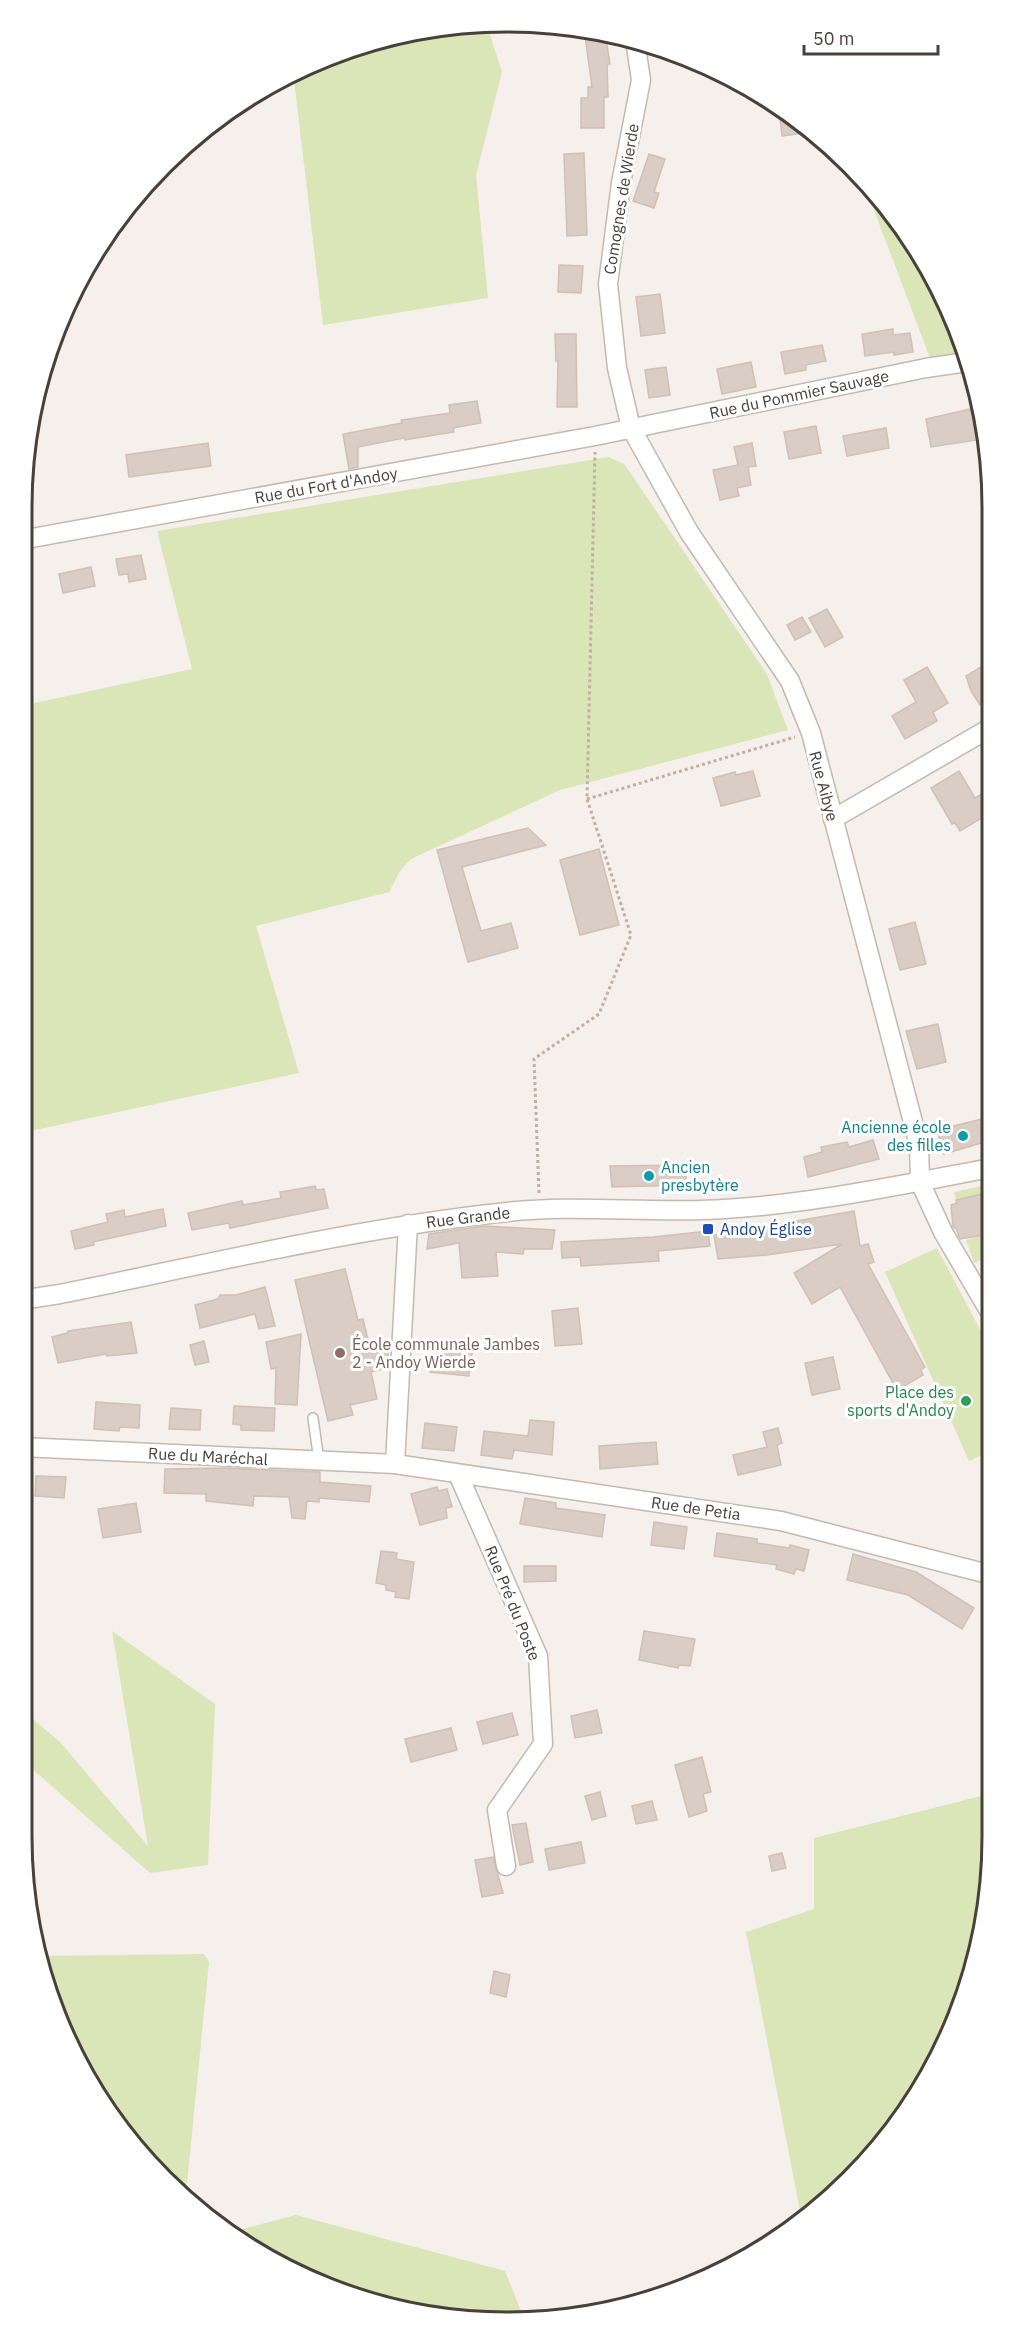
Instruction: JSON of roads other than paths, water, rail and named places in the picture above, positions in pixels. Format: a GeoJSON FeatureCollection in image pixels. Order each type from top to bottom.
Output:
{"type":"FeatureCollection","features":[{"type":"Feature","properties":{"kind":"street","name":"Comognes de Wierde"},"geometry":{"type":"LineString","coordinates":[[631,428],[617,368],[608,284],[621,183],[641,80],[636,50]]}},
{"type":"Feature","properties":{"kind":"street","name":"Rue du Pommier Sauvage"},"geometry":{"type":"LineString","coordinates":[[631,428],[960,363]]}},
{"type":"Feature","properties":{"kind":"street","name":"Rue du Fort d'Andoy"},"geometry":{"type":"LineString","coordinates":[[32,538],[631,428]]}},
{"type":"Feature","properties":{"kind":"street","name":"Rue Aibye"},"geometry":{"type":"LineString","coordinates":[[631,428],[689,532],[790,681],[811,733],[919,1145],[920,1182]]}},
{"type":"Feature","properties":{"kind":"street"},"geometry":{"type":"LineString","coordinates":[[833,819],[982,733]]}},
{"type":"Feature","properties":{"kind":"street","name":"Rue Grande"},"geometry":{"type":"LineString","coordinates":[[32,1298],[408,1224],[539,1210],[702,1210],[794,1202],[982,1170]]}},
{"type":"Feature","properties":{"kind":"street"},"geometry":{"type":"LineString","coordinates":[[920,1182],[943,1232],[982,1299]]}},
{"type":"Feature","properties":{"kind":"street"},"geometry":{"type":"LineString","coordinates":[[395,1464],[408,1224]]}},
{"type":"Feature","properties":{"kind":"street","name":"Rue du Maréchal"},"geometry":{"type":"LineString","coordinates":[[32,1448],[395,1464]]}},
{"type":"Feature","properties":{"kind":"street","name":"Rue de Petia"},"geometry":{"type":"LineString","coordinates":[[395,1464],[781,1521],[982,1572]]}},
{"type":"Feature","properties":{"kind":"street","name":"Rue Pré du Poste"},"geometry":{"type":"LineString","coordinates":[[458,1474],[538,1656],[543,1744],[497,1810],[506,1866]]}},
{"type":"Feature","properties":{"kind":"lane"},"geometry":{"type":"LineString","coordinates":[[313,1418],[320,1461]]}},
{"type":"Feature","properties":{"kind":"place","name":"Ancienne école des filles"},"geometry":{"type":"Point","coordinates":[963,1136]}},
{"type":"Feature","properties":{"kind":"place","name":"Ancien presbytère"},"geometry":{"type":"Point","coordinates":[649,1176]}},
{"type":"Feature","properties":{"kind":"place","name":"Andoy Église"},"geometry":{"type":"Point","coordinates":[708,1229]}},
{"type":"Feature","properties":{"kind":"place","name":"École communale Jambes 2 - Andoy Wierde"},"geometry":{"type":"Point","coordinates":[340,1353]}},
{"type":"Feature","properties":{"kind":"place","name":"Place des sports d'Andoy"},"geometry":{"type":"Point","coordinates":[966,1401]}}]}
